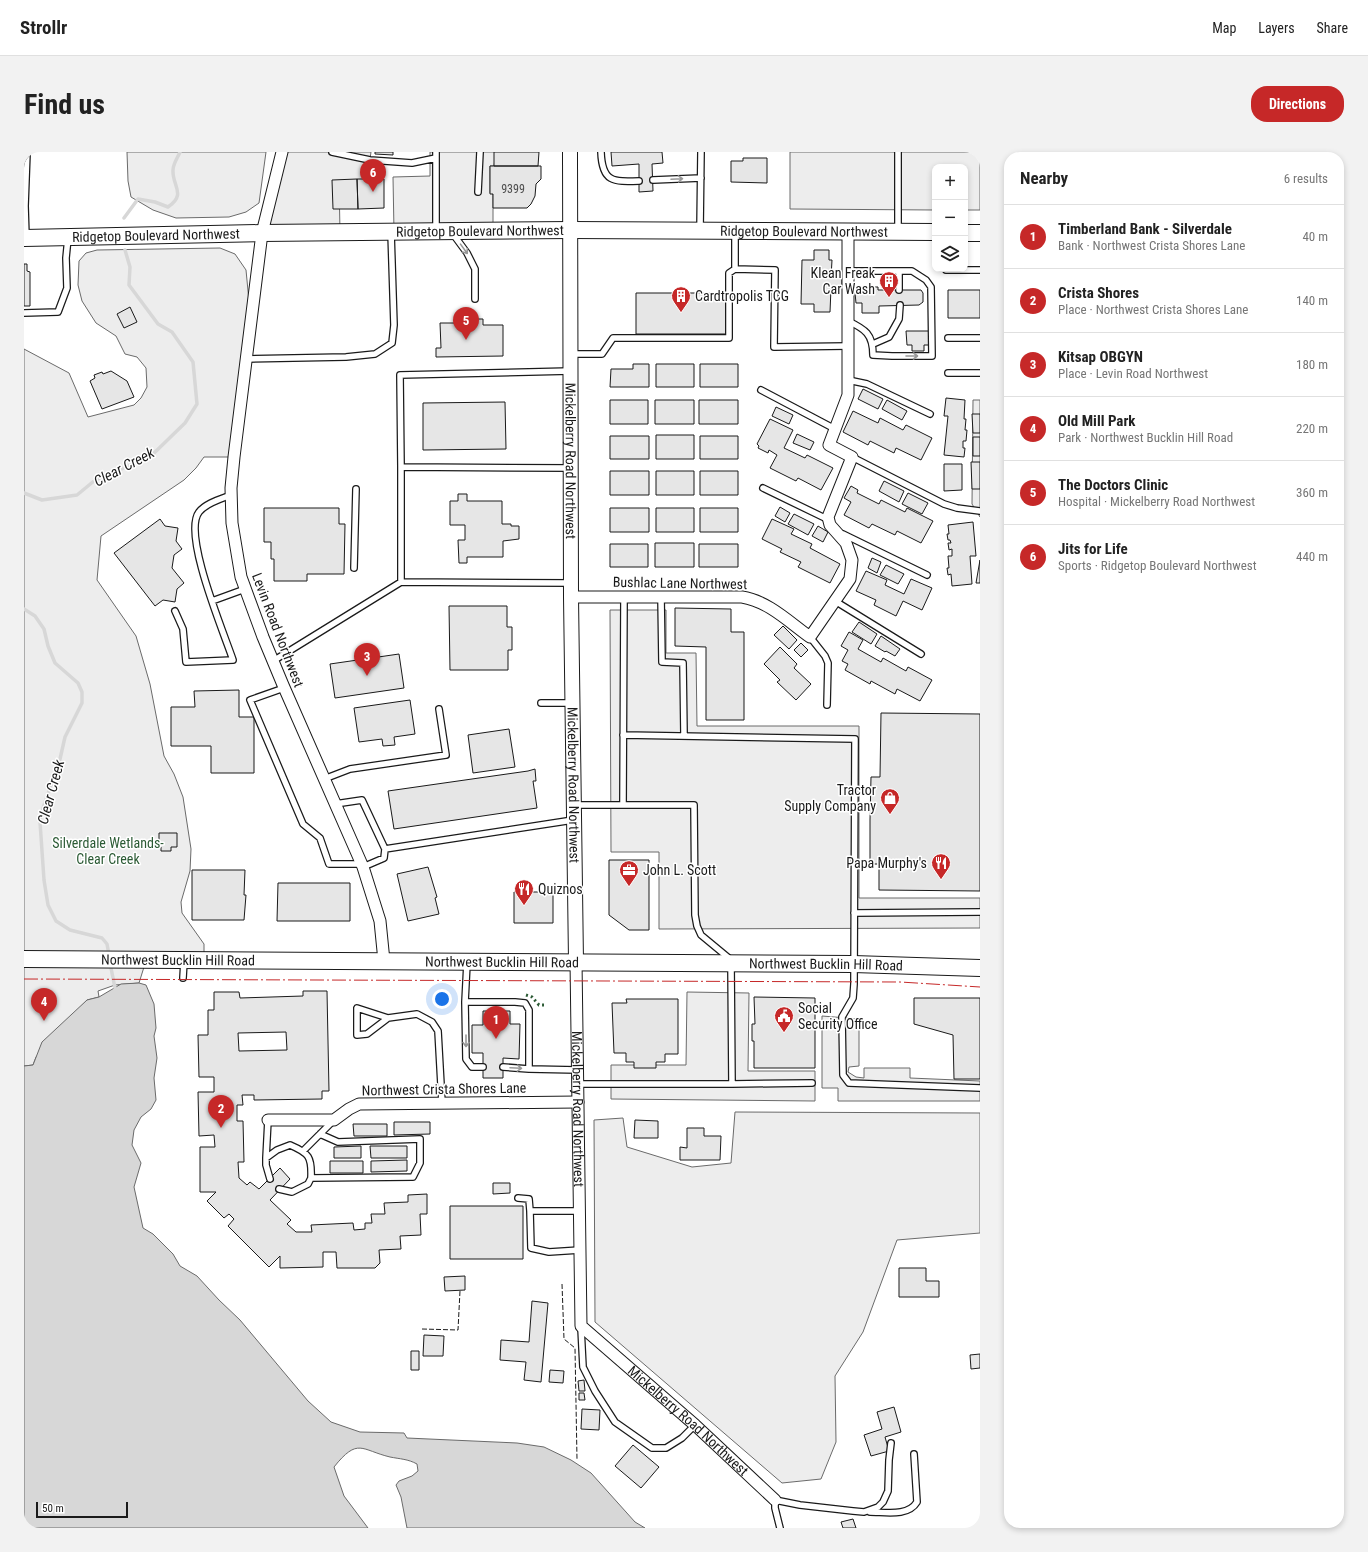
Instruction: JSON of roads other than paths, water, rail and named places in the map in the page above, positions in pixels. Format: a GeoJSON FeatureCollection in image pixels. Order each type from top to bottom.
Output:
{"type":"FeatureCollection","features":[{"type":"Feature","properties":{"kind":"main road","name":"Ridgetop Boulevard Northwest"},"geometry":{"type":"LineString","coordinates":[[25,238],[262,233],[571,230],[932,232]]}},
{"type":"Feature","properties":{"kind":"main road"},"geometry":{"type":"LineString","coordinates":[[968,233],[980,233]]}},
{"type":"Feature","properties":{"kind":"main road","name":"Northwest Bucklin Hill Road"},"geometry":{"type":"LineString","coordinates":[[24,959],[576,961],[733,964],[853,964],[980,968]]}},
{"type":"Feature","properties":{"kind":"street","name":"Levin Road Northwest"},"geometry":{"type":"LineString","coordinates":[[282,152],[262,233],[246,359],[231,495],[234,541],[241,577],[273,661],[362,866],[380,921],[384,961]]}},
{"type":"Feature","properties":{"kind":"street","name":"Mickelberry Road Northwest"},"geometry":{"type":"LineString","coordinates":[[570,152],[572,704],[581,1326],[695,1425],[775,1500]]}},
{"type":"Feature","properties":{"kind":"street"},"geometry":{"type":"LineString","coordinates":[[810,638],[850,579],[852,560],[846,543],[830,525],[828,517],[852,457],[829,445],[848,395],[848,232]]}},
{"type":"Feature","properties":{"kind":"street","name":"Bushlac Lane Northwest"},"geometry":{"type":"LineString","coordinates":[[571,597],[750,598],[762,603],[810,638]]}},
{"type":"Feature","properties":{"kind":"street","name":"Northwest Crista Shores Lane"},"geometry":{"type":"LineString","coordinates":[[334,1120],[359,1104],[578,1102]]}},
{"type":"Feature","properties":{"kind":"street"},"geometry":{"type":"LineString","coordinates":[[268,1120],[334,1120]]}},
{"type":"Feature","properties":{"kind":"lane"},"geometry":{"type":"LineString","coordinates":[[25,238],[27,152]]}},
{"type":"Feature","properties":{"kind":"lane"},"geometry":{"type":"LineString","coordinates":[[332,152],[370,160],[412,163],[436,155],[444,231],[467,253],[475,269],[476,299]]}},
{"type":"Feature","properties":{"kind":"lane"},"geometry":{"type":"LineString","coordinates":[[478,192],[480,152]]}},
{"type":"Feature","properties":{"kind":"lane"},"geometry":{"type":"LineString","coordinates":[[601,152],[601,164],[603,170],[611,179],[617,182],[639,181]]}},
{"type":"Feature","properties":{"kind":"lane"},"geometry":{"type":"LineString","coordinates":[[700,231],[701,152]]}},
{"type":"Feature","properties":{"kind":"lane"},"geometry":{"type":"LineString","coordinates":[[898,152],[898,232]]}},
{"type":"Feature","properties":{"kind":"lane"},"geometry":{"type":"LineString","coordinates":[[653,180],[701,178]]}},
{"type":"Feature","properties":{"kind":"lane"},"geometry":{"type":"LineString","coordinates":[[735,231],[735,269]]}},
{"type":"Feature","properties":{"kind":"lane"},"geometry":{"type":"LineString","coordinates":[[246,359],[346,357],[375,354],[392,343],[394,325],[391,232]]}},
{"type":"Feature","properties":{"kind":"lane"},"geometry":{"type":"LineString","coordinates":[[24,313],[58,312],[67,288],[66,258],[68,238]]}},
{"type":"Feature","properties":{"kind":"lane"},"geometry":{"type":"LineString","coordinates":[[571,354],[602,354],[613,338],[729,338],[729,273],[735,269],[775,270],[774,347],[848,346]]}},
{"type":"Feature","properties":{"kind":"lane"},"geometry":{"type":"LineString","coordinates":[[968,270],[980,270]]}},
{"type":"Feature","properties":{"kind":"lane"},"geometry":{"type":"LineString","coordinates":[[848,271],[912,271],[926,280],[931,287],[932,356],[873,355],[873,344],[864,329],[848,320]]}},
{"type":"Feature","properties":{"kind":"lane"},"geometry":{"type":"LineString","coordinates":[[899,271],[899,290]]}},
{"type":"Feature","properties":{"kind":"lane"},"geometry":{"type":"LineString","coordinates":[[873,344],[889,337],[899,319],[900,305]]}},
{"type":"Feature","properties":{"kind":"lane"},"geometry":{"type":"LineString","coordinates":[[948,338],[980,338]]}},
{"type":"Feature","properties":{"kind":"lane"},"geometry":{"type":"LineString","coordinates":[[401,582],[400,375],[571,371]]}},
{"type":"Feature","properties":{"kind":"lane"},"geometry":{"type":"LineString","coordinates":[[948,373],[980,373]]}},
{"type":"Feature","properties":{"kind":"lane"},"geometry":{"type":"LineString","coordinates":[[848,380],[867,384],[930,414]]}},
{"type":"Feature","properties":{"kind":"lane"},"geometry":{"type":"LineString","coordinates":[[761,390],[835,429]]}},
{"type":"Feature","properties":{"kind":"lane"},"geometry":{"type":"LineString","coordinates":[[852,457],[944,504],[957,508],[980,511]]}},
{"type":"Feature","properties":{"kind":"lane"},"geometry":{"type":"LineString","coordinates":[[401,467],[571,468]]}},
{"type":"Feature","properties":{"kind":"lane"},"geometry":{"type":"LineString","coordinates":[[763,488],[829,520]]}},
{"type":"Feature","properties":{"kind":"lane"},"geometry":{"type":"LineString","coordinates":[[354,568],[356,489]]}},
{"type":"Feature","properties":{"kind":"lane"},"geometry":{"type":"LineString","coordinates":[[175,610],[183,629],[186,662],[233,660],[205,580],[196,544],[194,522],[198,512],[206,506],[231,495]]}},
{"type":"Feature","properties":{"kind":"lane"},"geometry":{"type":"LineString","coordinates":[[835,531],[927,575]]}},
{"type":"Feature","properties":{"kind":"lane"},"geometry":{"type":"LineString","coordinates":[[273,661],[401,582],[571,583]]}},
{"type":"Feature","properties":{"kind":"lane"},"geometry":{"type":"LineString","coordinates":[[212,601],[245,589]]}},
{"type":"Feature","properties":{"kind":"lane"},"geometry":{"type":"LineString","coordinates":[[623,804],[624,597]]}},
{"type":"Feature","properties":{"kind":"lane"},"geometry":{"type":"LineString","coordinates":[[662,597],[662,662],[683,663],[684,735]]}},
{"type":"Feature","properties":{"kind":"lane"},"geometry":{"type":"LineString","coordinates":[[835,601],[921,654]]}},
{"type":"Feature","properties":{"kind":"lane"},"geometry":{"type":"LineString","coordinates":[[810,638],[825,656],[828,663],[827,705]]}},
{"type":"Feature","properties":{"kind":"lane"},"geometry":{"type":"LineString","coordinates":[[284,688],[250,700],[303,824],[320,838],[329,864],[362,866],[384,858],[385,849],[362,800],[335,804]]}},
{"type":"Feature","properties":{"kind":"lane"},"geometry":{"type":"LineString","coordinates":[[541,703],[572,704]]}},
{"type":"Feature","properties":{"kind":"lane"},"geometry":{"type":"LineString","coordinates":[[324,779],[350,769],[446,755],[439,709]]}},
{"type":"Feature","properties":{"kind":"lane"},"geometry":{"type":"LineString","coordinates":[[623,735],[855,739],[853,998],[842,1017],[843,1075],[849,1083],[864,1085],[912,1085],[980,1088]]}},
{"type":"Feature","properties":{"kind":"lane"},"geometry":{"type":"LineString","coordinates":[[574,805],[694,805],[695,915],[697,926],[701,935],[733,964],[732,1084]]}},
{"type":"Feature","properties":{"kind":"lane"},"geometry":{"type":"LineString","coordinates":[[385,849],[574,820]]}},
{"type":"Feature","properties":{"kind":"lane"},"geometry":{"type":"LineString","coordinates":[[854,913],[980,912]]}},
{"type":"Feature","properties":{"kind":"lane"},"geometry":{"type":"LineString","coordinates":[[183,978],[184,960]]}},
{"type":"Feature","properties":{"kind":"lane"},"geometry":{"type":"LineString","coordinates":[[467,961],[465,1002],[466,1059],[472,1067],[483,1067]]}},
{"type":"Feature","properties":{"kind":"lane"},"geometry":{"type":"LineString","coordinates":[[465,1002],[525,1003],[530,1010],[529,1068]]}},
{"type":"Feature","properties":{"kind":"lane"},"geometry":{"type":"LineString","coordinates":[[388,1018],[367,1034],[357,1035],[357,1008],[388,1018],[417,1014],[432,1022],[438,1030],[442,1103]]}},
{"type":"Feature","properties":{"kind":"lane"},"geometry":{"type":"LineString","coordinates":[[503,1067],[578,1070]]}},
{"type":"Feature","properties":{"kind":"lane"},"geometry":{"type":"LineString","coordinates":[[578,1084],[812,1083]]}},
{"type":"Feature","properties":{"kind":"lane"},"geometry":{"type":"LineString","coordinates":[[268,1120],[266,1165],[270,1179]]}},
{"type":"Feature","properties":{"kind":"lane"},"geometry":{"type":"LineString","coordinates":[[304,1150],[334,1120]]}},
{"type":"Feature","properties":{"kind":"lane"},"geometry":{"type":"LineString","coordinates":[[311,1178],[413,1177],[420,1163],[420,1139],[338,1142],[320,1134]]}},
{"type":"Feature","properties":{"kind":"lane"},"geometry":{"type":"LineString","coordinates":[[266,1158],[277,1150],[290,1145],[304,1150],[312,1164],[311,1178],[308,1184],[292,1192],[279,1189]]}},
{"type":"Feature","properties":{"kind":"lane"},"geometry":{"type":"LineString","coordinates":[[518,1198],[530,1199],[531,1248],[549,1252],[580,1250]]}},
{"type":"Feature","properties":{"kind":"lane"},"geometry":{"type":"LineString","coordinates":[[530,1211],[580,1211]]}},
{"type":"Feature","properties":{"kind":"lane"},"geometry":{"type":"LineString","coordinates":[[581,1326],[583,1366],[595,1391],[615,1422],[652,1448],[666,1448],[682,1438],[695,1425]]}},
{"type":"Feature","properties":{"kind":"lane"},"geometry":{"type":"LineString","coordinates":[[864,1512],[878,1507],[886,1496],[889,1486],[888,1460],[891,1443]]}},
{"type":"Feature","properties":{"kind":"lane"},"geometry":{"type":"LineString","coordinates":[[780,1528],[775,1508],[775,1500],[800,1505],[864,1512],[904,1512],[913,1508],[917,1502],[914,1454]]}},
{"type":"Feature","properties":{"kind":"waterway","name":"Clear Creek"},"geometry":{"type":"LineString","coordinates":[[124,218],[138,199],[155,202],[168,207],[174,202],[178,194],[173,176],[173,168],[180,152]]}},
{"type":"Feature","properties":{"kind":"waterway","name":"Clear Creek"},"geometry":{"type":"LineString","coordinates":[[24,493],[42,500],[77,495],[94,481],[151,456],[185,423],[197,404],[193,362],[172,332],[158,324],[129,285],[130,267],[125,250]]}},
{"type":"Feature","properties":{"kind":"waterway","name":"Clear Creek"},"geometry":{"type":"LineString","coordinates":[[24,609],[35,616],[44,629],[48,646],[55,663],[78,683],[82,692],[82,703],[65,737],[60,759],[43,808],[40,822],[44,880],[48,905],[56,921],[70,930],[102,938],[107,944],[109,955]]}},
{"type":"Feature","properties":{"kind":"waterway","name":"Clear Creek"},"geometry":{"type":"LineString","coordinates":[[110,963],[115,988]]}},
{"type":"Feature","properties":{"kind":"place","name":"Jits for Life"},"geometry":{"type":"Point","coordinates":[373,192]}},
{"type":"Feature","properties":{"kind":"place","name":"Klean Freak Car Wash"},"geometry":{"type":"Point","coordinates":[889,298]}},
{"type":"Feature","properties":{"kind":"place","name":"Cardtropolis TCG"},"geometry":{"type":"Point","coordinates":[681,313]}},
{"type":"Feature","properties":{"kind":"place","name":"The Doctors Clinic"},"geometry":{"type":"Point","coordinates":[466,340]}},
{"type":"Feature","properties":{"kind":"place","name":"Kitsap OBGYN"},"geometry":{"type":"Point","coordinates":[367,676]}},
{"type":"Feature","properties":{"kind":"place","name":"Tractor Supply Company"},"geometry":{"type":"Point","coordinates":[890,815]}},
{"type":"Feature","properties":{"kind":"place","name":"Papa Murphy's"},"geometry":{"type":"Point","coordinates":[941,880]}},
{"type":"Feature","properties":{"kind":"place","name":"John L. Scott"},"geometry":{"type":"Point","coordinates":[629,887]}},
{"type":"Feature","properties":{"kind":"place","name":"Quiznos"},"geometry":{"type":"Point","coordinates":[524,906]}},
{"type":"Feature","properties":{"kind":"place","name":"Old Mill Park"},"geometry":{"type":"Point","coordinates":[44,1021]}},
{"type":"Feature","properties":{"kind":"place","name":"Social Security Office"},"geometry":{"type":"Point","coordinates":[784,1033]}},
{"type":"Feature","properties":{"kind":"place","name":"Timberland Bank - Silverdale"},"geometry":{"type":"Point","coordinates":[496,1039]}},
{"type":"Feature","properties":{"kind":"place","name":"Crista Shores"},"geometry":{"type":"Point","coordinates":[221,1128]}},
{"type":"Feature","properties":{"kind":"park label","name":"Silverdale Wetlands- Clear Creek"},"geometry":{"type":"Point","coordinates":[108,852]}}]}
